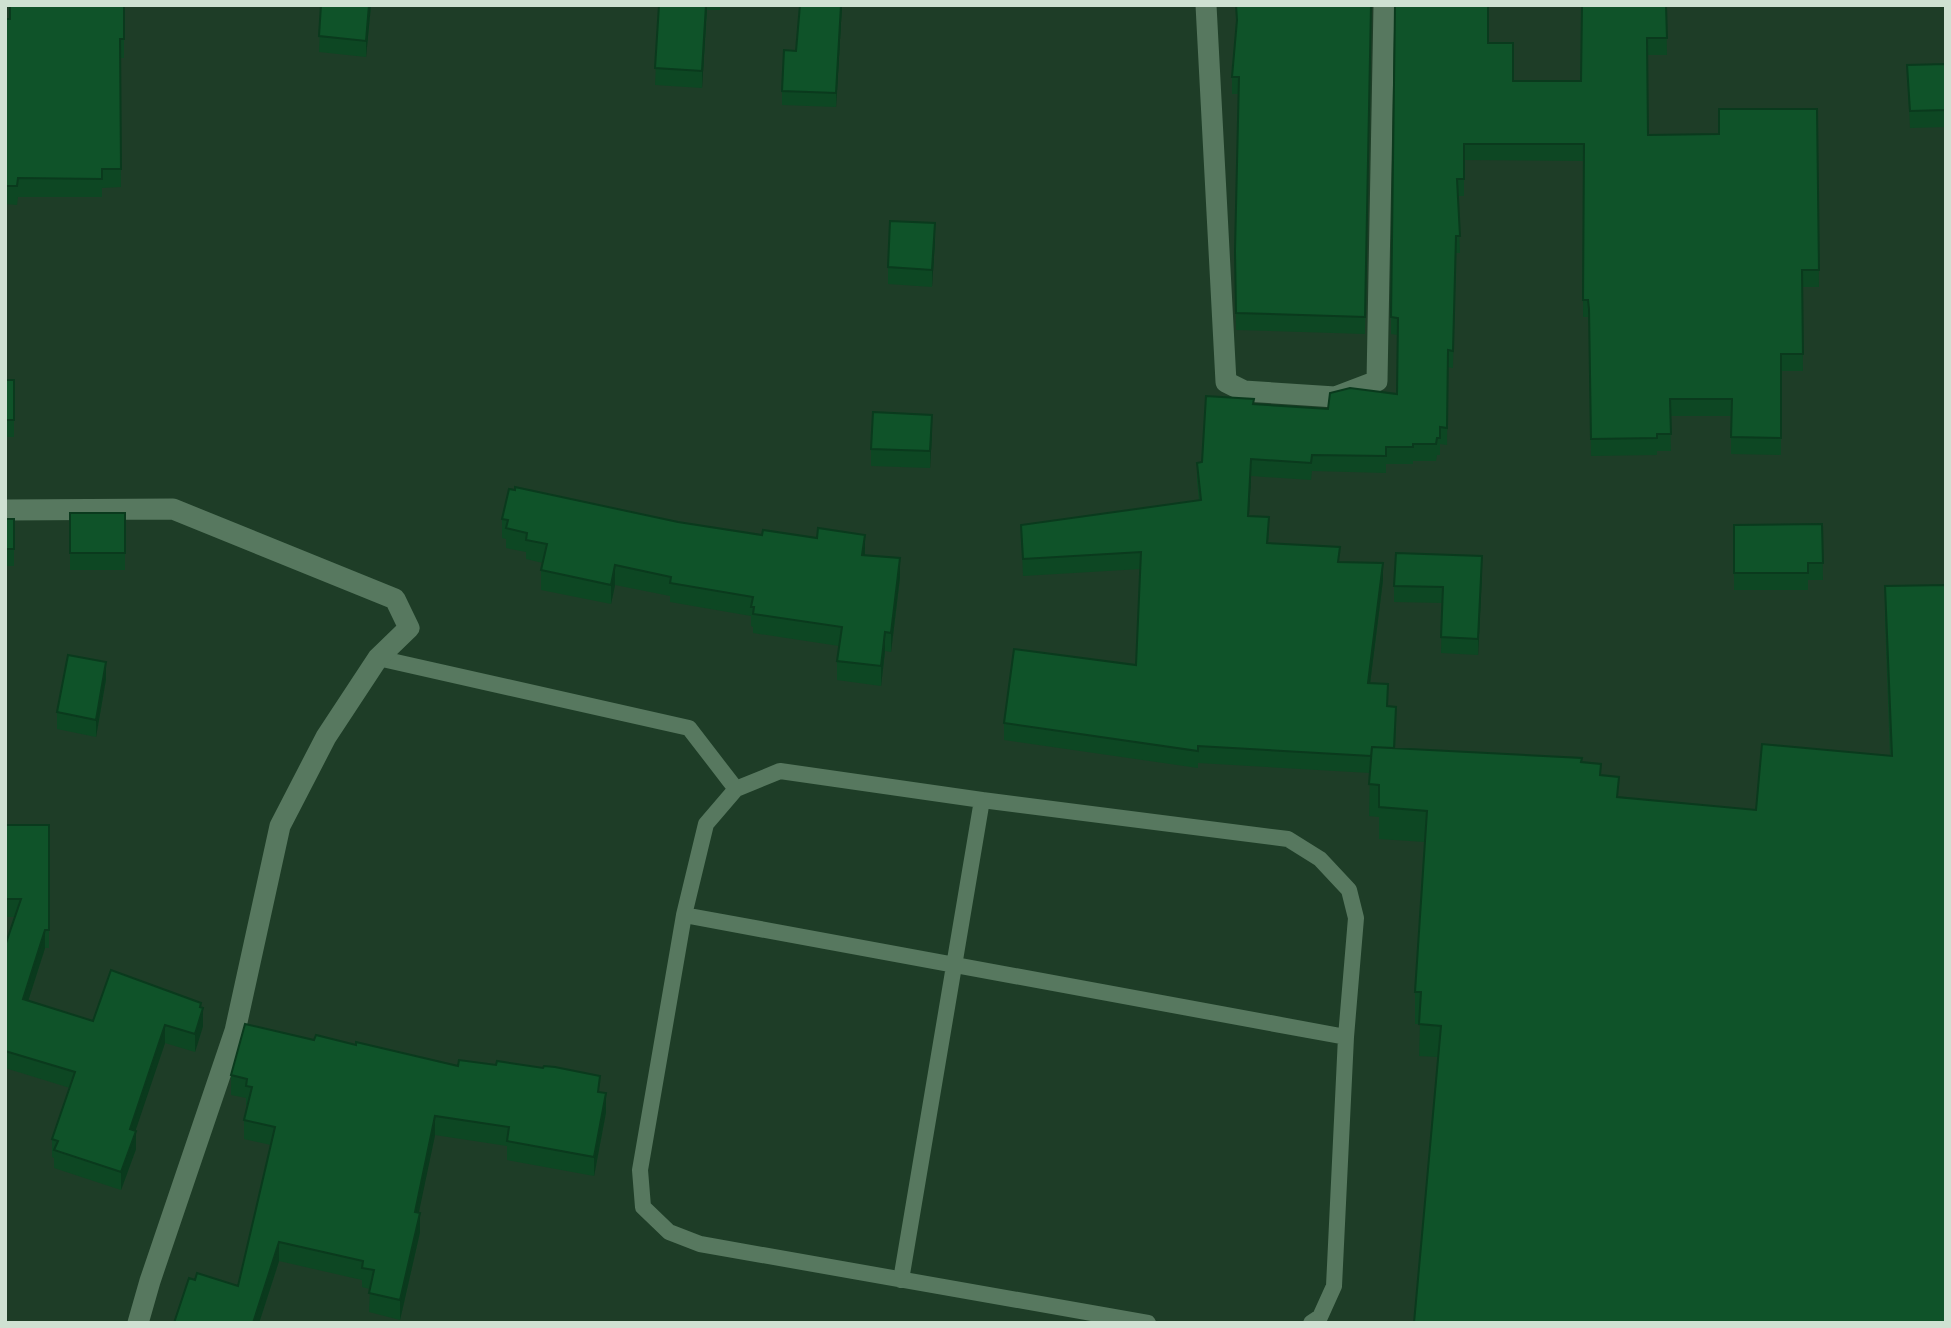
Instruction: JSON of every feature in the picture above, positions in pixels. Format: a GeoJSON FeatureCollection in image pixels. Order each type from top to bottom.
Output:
{"type":"FeatureCollection","features":[{"type":"Feature","properties":{"kind":"street"},"geometry":{"type":"LineString","coordinates":[[1206,5],[1227,382],[1244,391],[1335,397],[1377,380],[1384,5]]}},
{"type":"Feature","properties":{"kind":"street"},"geometry":{"type":"LineString","coordinates":[[5,510],[173,509],[395,599],[409,628],[378,658],[326,737],[280,826],[235,1031],[154,1268],[138,1323]]}},
{"type":"Feature","properties":{"kind":"lane"},"geometry":{"type":"LineString","coordinates":[[378,658],[689,728],[736,789]]}},
{"type":"Feature","properties":{"kind":"lane"},"geometry":{"type":"LineString","coordinates":[[1148,1323],[700,1244],[669,1232],[643,1207],[640,1170],[684,915],[706,824],[736,789],[780,771],[1288,839],[1320,859],[1349,890],[1356,918],[1346,1037],[1334,1286],[1320,1317],[1311,1323]]}},
{"type":"Feature","properties":{"kind":"lane"},"geometry":{"type":"LineString","coordinates":[[901,1280],[982,800]]}},
{"type":"Feature","properties":{"kind":"lane"},"geometry":{"type":"LineString","coordinates":[[684,915],[1346,1037]]}},
{"type":"Feature","properties":{"kind":"building"},"geometry":{"type":"Polygon","coordinates":[[[10,5],[124,5],[124,39],[120,39],[121,169],[102,169],[102,179],[18,178],[17,186],[5,186],[5,19],[10,19],[10,5]]]}},
{"type":"Feature","properties":{"kind":"building"},"geometry":{"type":"Polygon","coordinates":[[[321,5],[369,5],[366,41],[319,36],[321,5]]]}},
{"type":"Feature","properties":{"kind":"building"},"geometry":{"type":"Polygon","coordinates":[[[659,5],[706,5],[702,71],[655,68],[659,5]]]}},
{"type":"Feature","properties":{"kind":"building"},"geometry":{"type":"Polygon","coordinates":[[[800,5],[841,5],[836,93],[782,91],[784,50],[796,51],[800,5]]]}},
{"type":"Feature","properties":{"kind":"building"},"geometry":{"type":"Polygon","coordinates":[[[1236,5],[1371,5],[1365,317],[1236,313],[1239,77],[1232,77],[1236,5]]]}},
{"type":"Feature","properties":{"kind":"building"},"geometry":{"type":"Polygon","coordinates":[[[1395,5],[1488,5],[1488,43],[1513,43],[1513,81],[1581,81],[1582,6],[1666,5],[1667,38],[1647,38],[1648,135],[1719,134],[1719,109],[1817,109],[1819,270],[1802,270],[1803,354],[1781,354],[1781,438],[1731,437],[1732,399],[1670,399],[1671,434],[1657,434],[1657,438],[1591,439],[1589,309],[1588,300],[1583,300],[1584,144],[1464,144],[1464,179],[1457,179],[1460,236],[1456,236],[1453,351],[1448,350],[1447,428],[1440,427],[1440,438],[1437,438],[1436,444],[1386,447],[1386,456],[1312,455],[1311,463],[1251,459],[1248,516],[1269,517],[1267,543],[1340,547],[1338,562],[1383,563],[1368,683],[1388,684],[1387,706],[1396,707],[1394,748],[1372,747],[1371,756],[1198,746],[1198,751],[1004,723],[1014,649],[1136,665],[1141,552],[1023,559],[1021,525],[1201,500],[1197,463],[1202,462],[1206,396],[1254,399],[1253,404],[1328,409],[1330,393],[1350,388],[1397,394],[1398,318],[1391,317],[1395,5]]]}},
{"type":"Feature","properties":{"kind":"building"},"geometry":{"type":"Polygon","coordinates":[[[1946,64],[1946,110],[1910,111],[1907,65],[1946,64]]]}},
{"type":"Feature","properties":{"kind":"building"},"geometry":{"type":"Polygon","coordinates":[[[890,221],[935,223],[932,270],[888,267],[890,221]]]}},
{"type":"Feature","properties":{"kind":"building"},"geometry":{"type":"Polygon","coordinates":[[[5,380],[14,380],[14,420],[5,420],[5,380]]]}},
{"type":"Feature","properties":{"kind":"building"},"geometry":{"type":"Polygon","coordinates":[[[873,412],[932,415],[930,451],[871,449],[873,412]]]}},
{"type":"Feature","properties":{"kind":"building"},"geometry":{"type":"Polygon","coordinates":[[[515,487],[678,522],[762,535],[763,530],[817,538],[818,528],[865,535],[862,555],[900,558],[891,633],[885,632],[881,666],[837,661],[842,627],[753,614],[753,597],[670,583],[671,577],[615,565],[611,585],[541,570],[547,544],[526,540],[527,533],[506,528],[508,520],[502,519],[509,489],[515,490],[515,487]]]}},
{"type":"Feature","properties":{"kind":"building"},"geometry":{"type":"Polygon","coordinates":[[[70,513],[125,513],[125,553],[70,553],[70,513]]]}},
{"type":"Feature","properties":{"kind":"building"},"geometry":{"type":"Polygon","coordinates":[[[5,519],[14,519],[14,549],[5,549],[5,519]]]}},
{"type":"Feature","properties":{"kind":"building"},"geometry":{"type":"Polygon","coordinates":[[[1822,524],[1823,563],[1808,563],[1808,573],[1734,573],[1734,525],[1822,524]]]}},
{"type":"Feature","properties":{"kind":"building"},"geometry":{"type":"Polygon","coordinates":[[[1396,553],[1482,556],[1478,639],[1441,637],[1443,587],[1394,586],[1396,553]]]}},
{"type":"Feature","properties":{"kind":"building"},"geometry":{"type":"Polygon","coordinates":[[[1946,585],[1946,1323],[1414,1323],[1441,1026],[1419,1024],[1421,992],[1415,992],[1427,811],[1379,807],[1379,785],[1369,784],[1372,747],[1582,758],[1581,762],[1601,764],[1600,775],[1619,777],[1617,797],[1756,810],[1762,744],[1892,756],[1885,586],[1946,585]]]}},
{"type":"Feature","properties":{"kind":"building"},"geometry":{"type":"Polygon","coordinates":[[[68,655],[106,662],[96,720],[57,712],[68,655]]]}},
{"type":"Feature","properties":{"kind":"building"},"geometry":{"type":"Polygon","coordinates":[[[5,825],[49,825],[49,930],[45,930],[23,999],[93,1021],[111,970],[201,1003],[200,1007],[203,1008],[195,1034],[165,1025],[130,1129],[136,1131],[121,1172],[54,1150],[58,1141],[52,1139],[75,1072],[5,1051],[5,946],[21,899],[5,899],[5,825]]]}},
{"type":"Feature","properties":{"kind":"building"},"geometry":{"type":"Polygon","coordinates":[[[245,1024],[314,1040],[316,1035],[356,1045],[356,1042],[458,1066],[459,1060],[496,1065],[497,1061],[543,1068],[555,1067],[600,1076],[598,1092],[606,1093],[594,1157],[507,1141],[509,1127],[435,1116],[415,1212],[420,1213],[400,1300],[369,1293],[374,1270],[362,1268],[363,1261],[279,1242],[253,1323],[174,1323],[189,1278],[195,1280],[197,1273],[238,1286],[275,1127],[244,1120],[252,1087],[246,1086],[247,1079],[231,1075],[245,1024]]]}}]}
